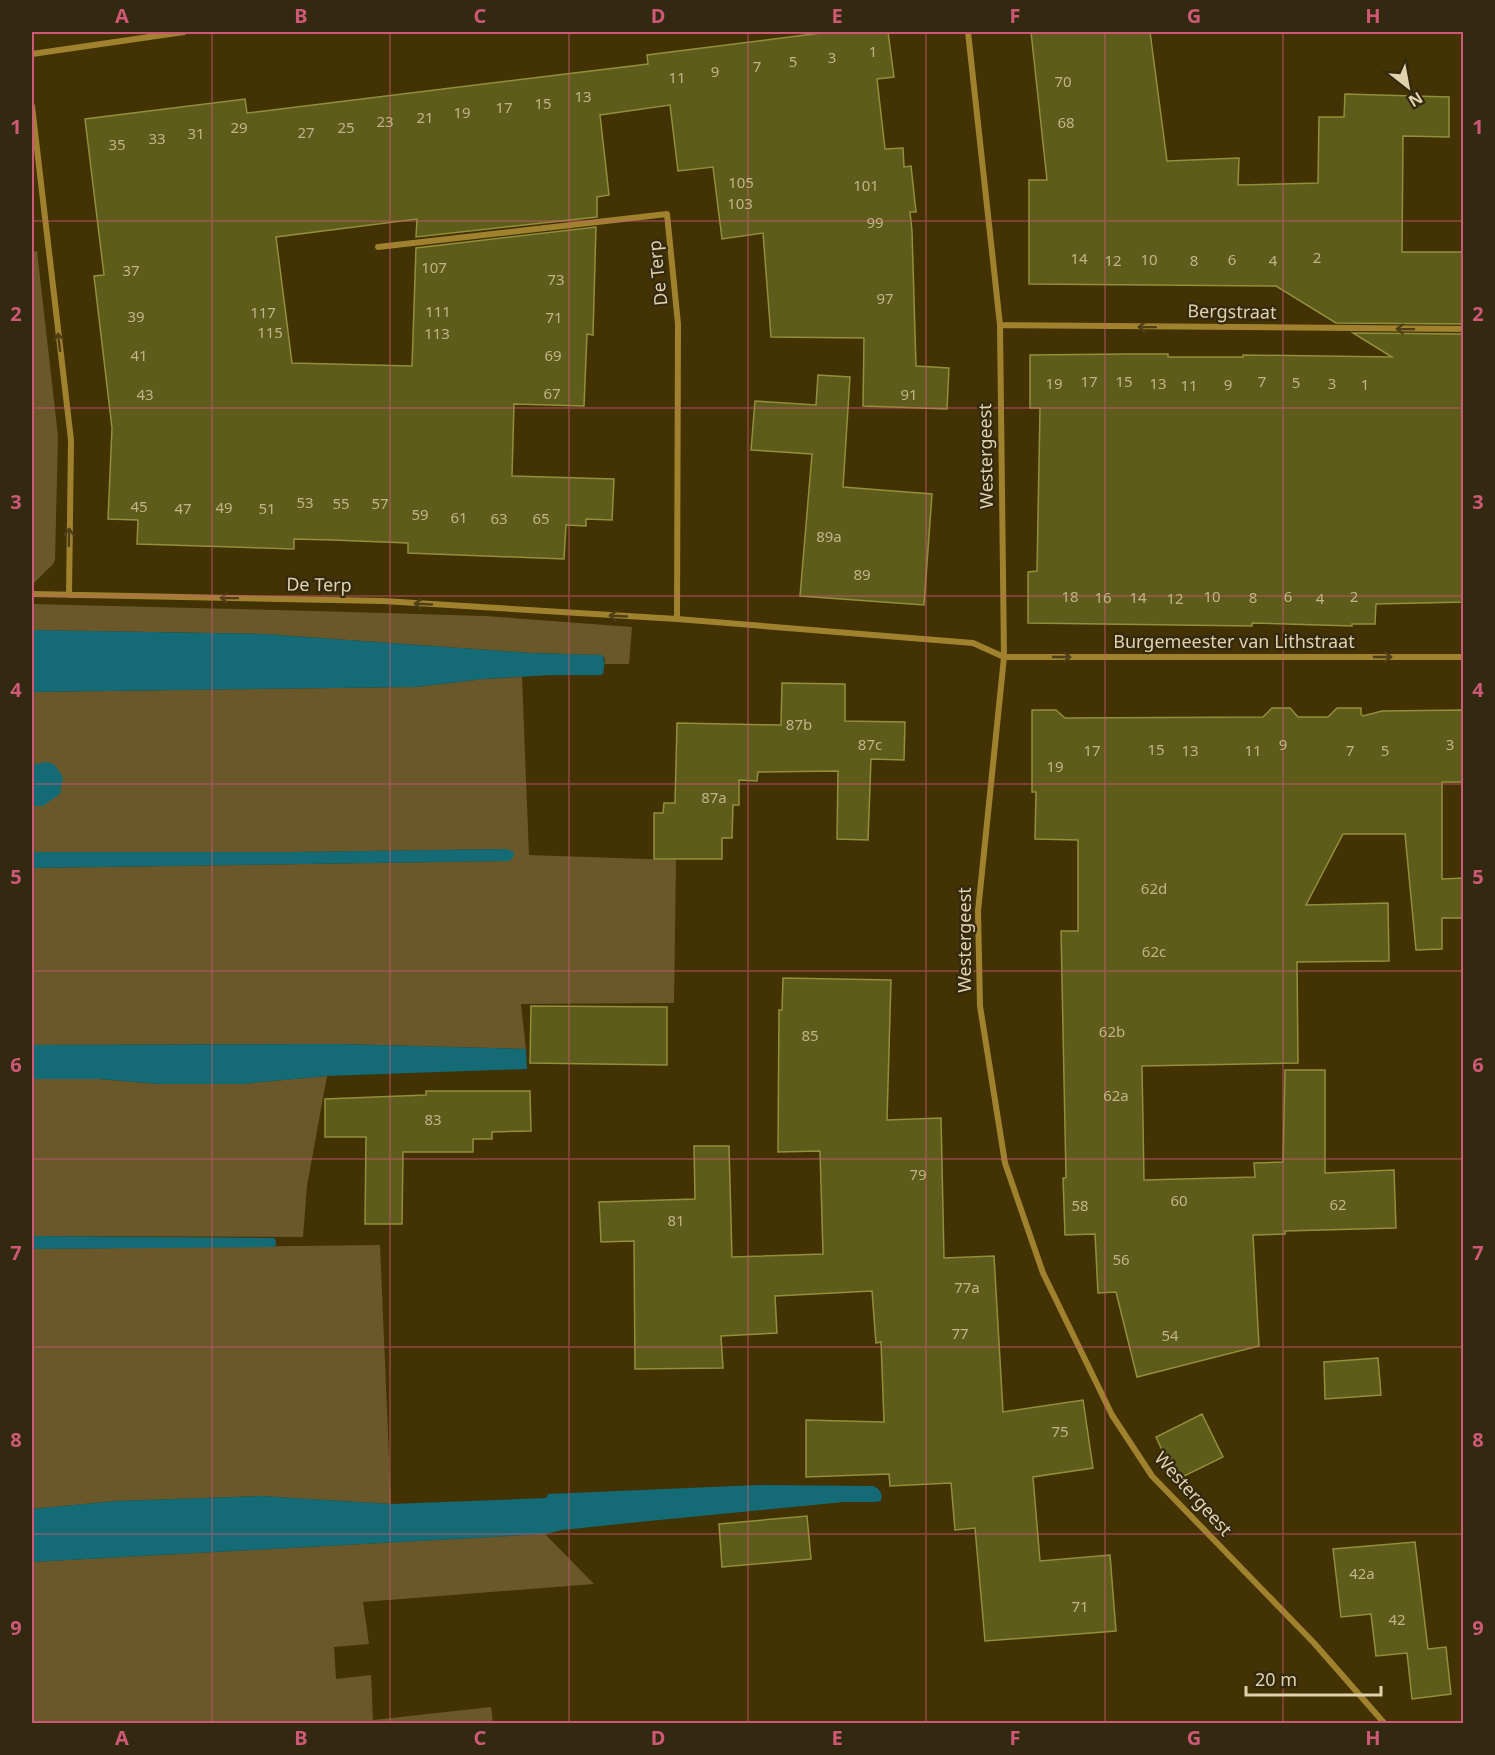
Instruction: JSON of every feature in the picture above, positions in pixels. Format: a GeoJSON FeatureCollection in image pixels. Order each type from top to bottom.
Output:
{"type":"FeatureCollection","features":[{"type":"Feature","properties":{"kind":"street"},"geometry":{"type":"LineString","coordinates":[[32,54],[184,32]]}},
{"type":"Feature","properties":{"kind":"street","name":"Westergeest"},"geometry":{"type":"LineString","coordinates":[[968,32],[1000,325],[1004,657],[978,911],[980,1006],[1005,1163],[1044,1273],[1112,1415],[1152,1476],[1314,1643],[1385,1724]]}},
{"type":"Feature","properties":{"kind":"street"},"geometry":{"type":"LineString","coordinates":[[32,106],[71,440],[69,595]]}},
{"type":"Feature","properties":{"kind":"street","name":"De Terp"},"geometry":{"type":"LineString","coordinates":[[378,247],[667,214],[678,324],[676,619]]}},
{"type":"Feature","properties":{"kind":"street","name":"Bergstraat"},"geometry":{"type":"LineString","coordinates":[[1000,325],[1464,329]]}},
{"type":"Feature","properties":{"kind":"street","name":"De Terp"},"geometry":{"type":"LineString","coordinates":[[32,594],[383,602],[676,619],[973,643],[1004,657]]}},
{"type":"Feature","properties":{"kind":"street","name":"Burgemeester van Lithstraat"},"geometry":{"type":"LineString","coordinates":[[1004,657],[1464,657]]}},
{"type":"Feature","properties":{"kind":"shaded area"},"geometry":{"type":"Polygon","coordinates":[[[37,251],[58,436],[55,560],[33,584],[32,252],[37,251]]]}},
{"type":"Feature","properties":{"kind":"shaded area"},"geometry":{"type":"Polygon","coordinates":[[[32,604],[485,616],[632,627],[629,664],[605,664],[602,655],[531,653],[264,634],[32,630],[32,604]]]}},
{"type":"Feature","properties":{"kind":"shaded area"},"geometry":{"type":"Polygon","coordinates":[[[522,677],[529,855],[676,860],[674,1003],[521,1004],[526,1049],[339,1044],[32,1045],[32,868],[509,861],[507,849],[32,852],[32,692],[416,687],[522,677]]]}},
{"type":"Feature","properties":{"kind":"shaded area"},"geometry":{"type":"Polygon","coordinates":[[[327,1076],[307,1186],[303,1237],[32,1236],[32,1079],[99,1079],[159,1084],[242,1084],[327,1076]]]}},
{"type":"Feature","properties":{"kind":"shaded area"},"geometry":{"type":"Polygon","coordinates":[[[380,1245],[391,1504],[261,1496],[116,1501],[32,1509],[32,1249],[380,1245]]]}},
{"type":"Feature","properties":{"kind":"shaded area"},"geometry":{"type":"Polygon","coordinates":[[[545,1534],[594,1584],[363,1602],[369,1644],[334,1647],[336,1679],[371,1675],[373,1720],[491,1707],[493,1723],[32,1724],[32,1562],[545,1534]]]}},
{"type":"Feature","properties":{"kind":"water"},"geometry":{"type":"Polygon","coordinates":[[[32,630],[264,634],[531,653],[602,655],[604,664],[603,674],[600,675],[484,679],[416,687],[32,692],[32,630]]]}},
{"type":"Feature","properties":{"kind":"water"},"geometry":{"type":"Polygon","coordinates":[[[46,762],[54,764],[63,777],[60,794],[43,806],[32,806],[32,765],[46,762]]]}},
{"type":"Feature","properties":{"kind":"water"},"geometry":{"type":"Polygon","coordinates":[[[507,849],[514,852],[513,858],[509,861],[32,868],[32,852],[507,849]]]}},
{"type":"Feature","properties":{"kind":"water"},"geometry":{"type":"Polygon","coordinates":[[[339,1044],[526,1049],[527,1069],[327,1076],[242,1084],[159,1084],[99,1079],[32,1079],[32,1045],[339,1044]]]}},
{"type":"Feature","properties":{"kind":"water"},"geometry":{"type":"Polygon","coordinates":[[[32,1236],[275,1238],[276,1243],[275,1247],[32,1249],[32,1236]]]}},
{"type":"Feature","properties":{"kind":"water"},"geometry":{"type":"Polygon","coordinates":[[[758,1485],[874,1486],[882,1498],[881,1501],[875,1502],[844,1502],[562,1530],[545,1534],[32,1562],[32,1509],[116,1501],[261,1496],[391,1504],[546,1498],[548,1494],[758,1485]]]}},
{"type":"Feature","properties":{"kind":"building"},"geometry":{"type":"Polygon","coordinates":[[[829,32],[888,32],[894,77],[877,79],[885,149],[903,148],[904,167],[911,166],[916,212],[910,212],[916,366],[949,368],[947,409],[863,406],[864,338],[771,337],[763,233],[722,239],[713,167],[678,171],[670,105],[600,115],[609,195],[597,197],[597,217],[416,237],[417,219],[276,237],[292,363],[412,366],[416,248],[596,227],[593,335],[587,334],[584,406],[514,404],[512,476],[614,479],[612,520],[586,519],[586,526],[566,525],[564,559],[408,553],[408,543],[332,540],[294,539],[294,549],[137,544],[138,520],[108,519],[112,428],[94,276],[104,275],[85,119],[245,99],[247,113],[648,64],[647,55],[829,32]]]}},
{"type":"Feature","properties":{"kind":"building"},"geometry":{"type":"Polygon","coordinates":[[[1031,32],[1150,32],[1167,161],[1239,158],[1238,185],[1318,183],[1319,117],[1344,117],[1345,94],[1449,97],[1449,137],[1403,136],[1402,252],[1464,252],[1464,324],[1336,323],[1276,286],[1029,284],[1029,180],[1047,180],[1031,32]]]}},
{"type":"Feature","properties":{"kind":"building"},"geometry":{"type":"Polygon","coordinates":[[[1353,333],[1464,334],[1464,602],[1376,604],[1375,624],[1352,624],[1352,626],[1252,623],[1252,626],[1028,623],[1028,572],[1037,571],[1040,408],[1030,408],[1030,355],[1392,357],[1353,333]]]}},
{"type":"Feature","properties":{"kind":"building"},"geometry":{"type":"Polygon","coordinates":[[[818,375],[850,377],[843,487],[932,494],[924,605],[800,596],[812,454],[751,450],[755,401],[816,405],[818,375]]]}},
{"type":"Feature","properties":{"kind":"building"},"geometry":{"type":"Polygon","coordinates":[[[782,683],[845,684],[845,721],[905,722],[904,760],[871,759],[868,840],[837,839],[838,771],[758,772],[757,781],[739,780],[739,805],[733,805],[732,838],[722,838],[722,859],[654,859],[654,813],[663,813],[664,803],[675,803],[677,723],[781,725],[782,683]]]}},
{"type":"Feature","properties":{"kind":"building"},"geometry":{"type":"Polygon","coordinates":[[[1272,708],[1290,708],[1298,717],[1328,717],[1337,708],[1361,708],[1363,716],[1382,711],[1463,710],[1463,782],[1442,782],[1442,879],[1464,878],[1464,918],[1442,918],[1442,949],[1416,950],[1405,834],[1343,834],[1306,905],[1388,903],[1389,961],[1297,962],[1298,1063],[1142,1066],[1144,1180],[1255,1177],[1254,1163],[1283,1162],[1285,1070],[1325,1070],[1325,1173],[1394,1170],[1396,1228],[1285,1231],[1285,1234],[1253,1235],[1259,1346],[1137,1377],[1116,1292],[1098,1293],[1095,1234],[1065,1235],[1061,931],[1078,931],[1078,840],[1035,839],[1036,792],[1032,792],[1032,710],[1056,710],[1065,718],[1263,717],[1272,708]]]}},
{"type":"Feature","properties":{"kind":"building"},"geometry":{"type":"Polygon","coordinates":[[[783,978],[891,980],[887,1120],[941,1118],[944,1258],[994,1256],[1003,1412],[1083,1400],[1093,1468],[1033,1477],[1040,1561],[1110,1555],[1116,1631],[985,1641],[975,1528],[955,1530],[951,1483],[890,1486],[889,1474],[806,1477],[806,1420],[884,1422],[881,1342],[876,1343],[872,1291],[775,1296],[777,1333],[721,1336],[723,1368],[635,1369],[634,1241],[601,1242],[599,1202],[695,1199],[694,1146],[729,1146],[732,1257],[823,1254],[820,1151],[778,1152],[779,1010],[782,1010],[783,978]]]}},
{"type":"Feature","properties":{"kind":"building"},"geometry":{"type":"Polygon","coordinates":[[[531,1006],[667,1007],[667,1065],[530,1063],[531,1006]]]}},
{"type":"Feature","properties":{"kind":"building"},"geometry":{"type":"Polygon","coordinates":[[[426,1091],[530,1091],[531,1131],[492,1132],[492,1139],[473,1139],[473,1152],[403,1152],[402,1224],[365,1224],[366,1137],[325,1137],[325,1099],[426,1095],[426,1091]]]}},
{"type":"Feature","properties":{"kind":"building"},"geometry":{"type":"Polygon","coordinates":[[[1378,1358],[1381,1395],[1325,1399],[1324,1362],[1378,1358]]]}},
{"type":"Feature","properties":{"kind":"building"},"geometry":{"type":"Polygon","coordinates":[[[1202,1414],[1223,1457],[1176,1480],[1156,1437],[1202,1414]]]}},
{"type":"Feature","properties":{"kind":"building"},"geometry":{"type":"Polygon","coordinates":[[[807,1516],[811,1559],[722,1567],[719,1524],[807,1516]]]}},
{"type":"Feature","properties":{"kind":"building"},"geometry":{"type":"Polygon","coordinates":[[[1415,1542],[1428,1649],[1446,1647],[1451,1694],[1412,1699],[1407,1653],[1376,1656],[1371,1614],[1341,1617],[1333,1549],[1415,1542]]]}}]}
